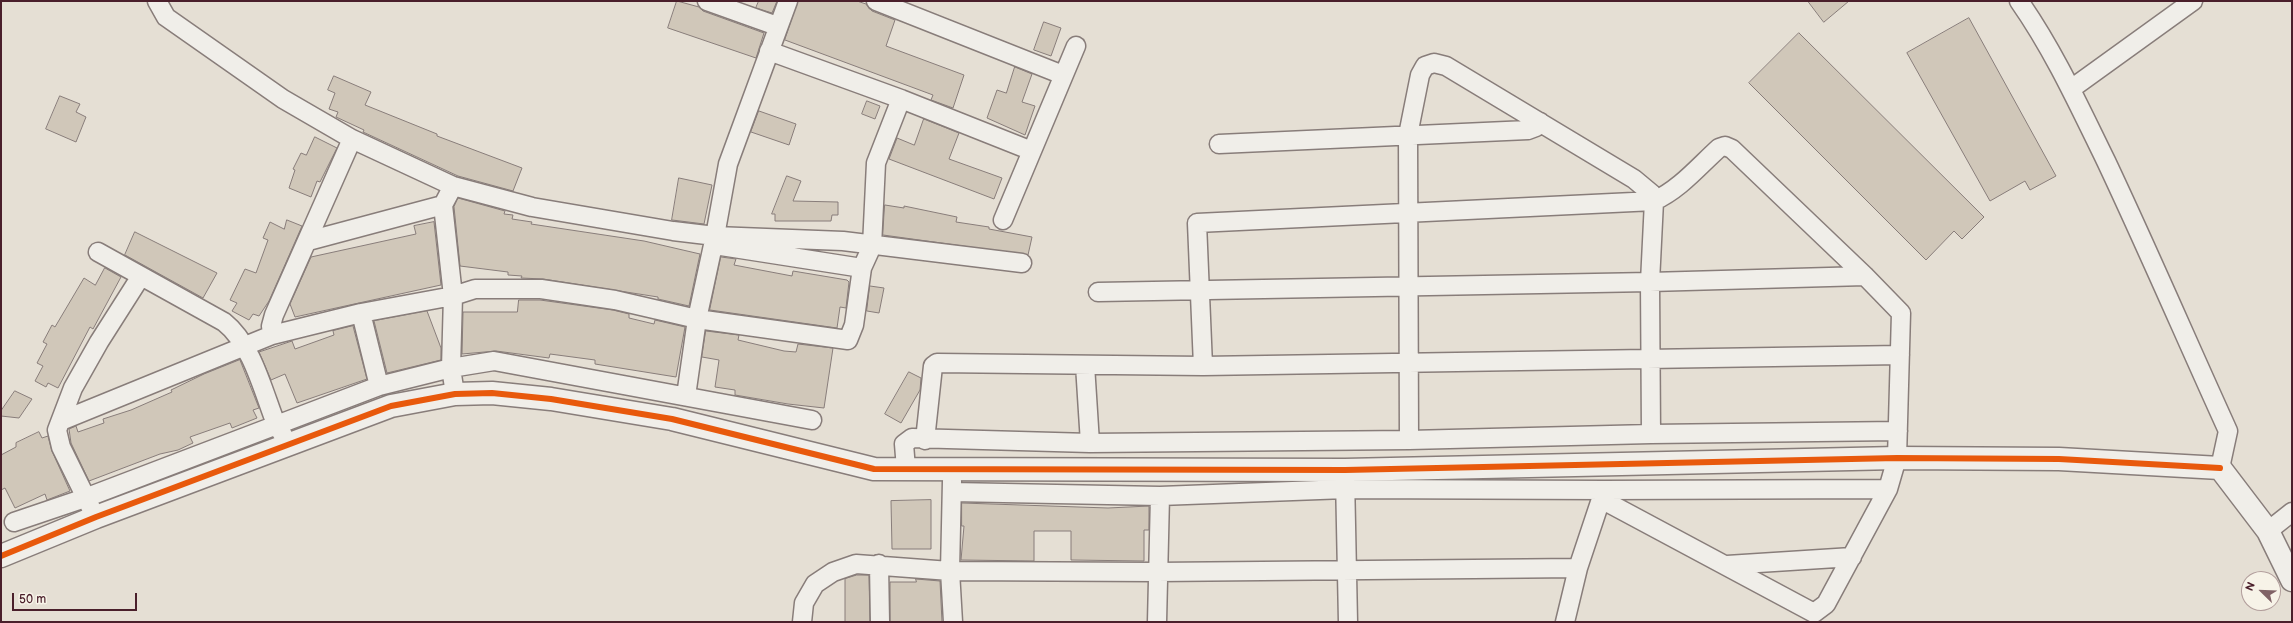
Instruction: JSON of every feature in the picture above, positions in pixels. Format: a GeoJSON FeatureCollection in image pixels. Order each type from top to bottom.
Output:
{"type":"FeatureCollection","features":[{"type":"Feature","properties":{"kind":"street"},"geometry":{"type":"LineString","coordinates":[[156,1],[166,17],[172,22],[283,99],[352,139],[452,186],[532,207],[674,231],[862,268]]}},
{"type":"Feature","properties":{"kind":"street"},"geometry":{"type":"LineString","coordinates":[[707,1],[777,26]]}},
{"type":"Feature","properties":{"kind":"street"},"geometry":{"type":"LineString","coordinates":[[686,396],[697,319],[728,164],[770,50],[777,26],[788,1]]}},
{"type":"Feature","properties":{"kind":"street"},"geometry":{"type":"LineString","coordinates":[[876,1],[1063,75]]}},
{"type":"Feature","properties":{"kind":"street"},"geometry":{"type":"LineString","coordinates":[[2019,1],[2043,35],[2071,89],[2128,207],[2228,431],[2220,468]]}},
{"type":"Feature","properties":{"kind":"street"},"geometry":{"type":"LineString","coordinates":[[2071,89],[2193,1]]}},
{"type":"Feature","properties":{"kind":"street"},"geometry":{"type":"LineString","coordinates":[[1003,220],[1076,46]]}},
{"type":"Feature","properties":{"kind":"street"},"geometry":{"type":"LineString","coordinates":[[770,50],[901,98],[1032,151]]}},
{"type":"Feature","properties":{"kind":"street"},"geometry":{"type":"LineString","coordinates":[[1409,440],[1408,135],[1420,75],[1426,66],[1434,63],[1446,66],[1540,122],[1634,179],[1652,194],[1654,201],[1650,282],[1650,434]]}},
{"type":"Feature","properties":{"kind":"street"},"geometry":{"type":"LineString","coordinates":[[61,421],[272,335],[362,313],[453,296],[475,289],[541,289],[615,300],[697,319],[848,340],[854,325],[862,268],[872,246],[876,163],[901,98]]}},
{"type":"Feature","properties":{"kind":"street"},"geometry":{"type":"LineString","coordinates":[[1219,144],[1528,130],[1536,127],[1540,122]]}},
{"type":"Feature","properties":{"kind":"street"},"geometry":{"type":"LineString","coordinates":[[272,335],[271,326],[274,315],[308,242],[352,139]]}},
{"type":"Feature","properties":{"kind":"street"},"geometry":{"type":"LineString","coordinates":[[1203,366],[1197,223],[1408,211],[1654,201],[1675,188],[1719,148],[1725,146],[1732,149],[1865,276],[1901,313],[1897,458],[1888,488],[1826,604],[1814,613],[1602,495]]}},
{"type":"Feature","properties":{"kind":"street"},"geometry":{"type":"LineString","coordinates":[[452,186],[443,205],[453,296],[451,368],[456,394]]}},
{"type":"Feature","properties":{"kind":"street"},"geometry":{"type":"LineString","coordinates":[[308,242],[443,205]]}},
{"type":"Feature","properties":{"kind":"street"},"geometry":{"type":"LineString","coordinates":[[714,240],[843,242],[1022,263]]}},
{"type":"Feature","properties":{"kind":"street"},"geometry":{"type":"LineString","coordinates":[[98,252],[224,322],[236,332],[245,346],[276,424],[290,446]]}},
{"type":"Feature","properties":{"kind":"street"},"geometry":{"type":"LineString","coordinates":[[96,517],[85,498],[61,447],[57,430],[72,388],[141,276]]}},
{"type":"Feature","properties":{"kind":"street"},"geometry":{"type":"LineString","coordinates":[[1098,292],[1650,282],[1865,276]]}},
{"type":"Feature","properties":{"kind":"street"},"geometry":{"type":"LineString","coordinates":[[362,313],[379,386]]}},
{"type":"Feature","properties":{"kind":"street"},"geometry":{"type":"LineString","coordinates":[[925,440],[933,366],[937,363],[1203,366],[1900,355]]}},
{"type":"Feature","properties":{"kind":"street"},"geometry":{"type":"LineString","coordinates":[[14,522],[85,498],[379,386],[451,368],[494,361],[812,420]]}},
{"type":"Feature","properties":{"kind":"street"},"geometry":{"type":"LineString","coordinates":[[1085,365],[1090,443]]}},
{"type":"Feature","properties":{"kind":"street"},"geometry":{"type":"LineString","coordinates":[[1,556],[96,517],[290,446],[391,406],[456,394],[492,393],[551,399],[672,419],[874,469],[906,468],[1346,479],[1602,495],[1888,488]]}},
{"type":"Feature","properties":{"kind":"street"},"geometry":{"type":"LineString","coordinates":[[906,468],[904,444],[912,438],[925,440],[1090,443],[1409,440],[1650,434],[1898,431]]}},
{"type":"Feature","properties":{"kind":"street"},"geometry":{"type":"LineString","coordinates":[[952,492],[1160,496],[1346,479],[1897,458],[2059,459],[2220,468],[2268,531],[2292,580]]}},
{"type":"Feature","properties":{"kind":"street"},"geometry":{"type":"LineString","coordinates":[[952,470],[950,571],[953,622]]}},
{"type":"Feature","properties":{"kind":"street"},"geometry":{"type":"LineString","coordinates":[[1346,479],[1348,622]]}},
{"type":"Feature","properties":{"kind":"street"},"geometry":{"type":"LineString","coordinates":[[1564,622],[1578,568],[1602,495]]}},
{"type":"Feature","properties":{"kind":"street"},"geometry":{"type":"LineString","coordinates":[[1157,622],[1160,496]]}},
{"type":"Feature","properties":{"kind":"street"},"geometry":{"type":"LineString","coordinates":[[2268,531],[2292,512]]}},
{"type":"Feature","properties":{"kind":"street"},"geometry":{"type":"LineString","coordinates":[[1727,565],[1852,557]]}},
{"type":"Feature","properties":{"kind":"street"},"geometry":{"type":"LineString","coordinates":[[802,622],[804,603],[815,584],[845,566],[879,564],[950,571],[1157,572],[1578,568]]}},
{"type":"Feature","properties":{"kind":"street"},"geometry":{"type":"LineString","coordinates":[[879,564],[880,622]]}},
{"type":"Feature","properties":{"kind":"building"},"geometry":{"type":"Polygon","coordinates":[[[677,1],[699,7],[703,11],[764,33],[756,58],[668,28],[677,1]]]}},
{"type":"Feature","properties":{"kind":"building"},"geometry":{"type":"Polygon","coordinates":[[[759,1],[777,1],[772,13],[756,8],[759,1]]]}},
{"type":"Feature","properties":{"kind":"building"},"geometry":{"type":"Polygon","coordinates":[[[798,1],[857,1],[866,4],[872,11],[895,20],[886,46],[964,75],[953,108],[931,100],[933,95],[785,40],[798,1]]]}},
{"type":"Feature","properties":{"kind":"building"},"geometry":{"type":"Polygon","coordinates":[[[1808,1],[1849,1],[1824,22],[1808,1]]]}},
{"type":"Feature","properties":{"kind":"building"},"geometry":{"type":"Polygon","coordinates":[[[1969,18],[2056,176],[2030,190],[2025,181],[1990,201],[1907,53],[1969,18]]]}},
{"type":"Feature","properties":{"kind":"building"},"geometry":{"type":"Polygon","coordinates":[[[1044,22],[1061,28],[1051,56],[1034,50],[1044,22]]]}},
{"type":"Feature","properties":{"kind":"building"},"geometry":{"type":"Polygon","coordinates":[[[1799,33],[1984,217],[1962,239],[1954,231],[1926,260],[1749,83],[1799,33]]]}},
{"type":"Feature","properties":{"kind":"building"},"geometry":{"type":"Polygon","coordinates":[[[1015,67],[1032,74],[1022,102],[1035,106],[1025,135],[987,118],[997,90],[1006,93],[1015,67]]]}},
{"type":"Feature","properties":{"kind":"building"},"geometry":{"type":"Polygon","coordinates":[[[334,76],[371,92],[365,105],[437,134],[437,136],[522,168],[513,191],[458,176],[363,132],[364,130],[336,117],[338,112],[329,109],[335,93],[328,90],[334,76]]]}},
{"type":"Feature","properties":{"kind":"building"},"geometry":{"type":"Polygon","coordinates":[[[60,96],[80,104],[76,112],[86,117],[76,142],[46,129],[60,96]]]}},
{"type":"Feature","properties":{"kind":"building"},"geometry":{"type":"Polygon","coordinates":[[[867,101],[880,106],[875,119],[862,114],[867,101]]]}},
{"type":"Feature","properties":{"kind":"building"},"geometry":{"type":"Polygon","coordinates":[[[759,111],[796,124],[789,145],[751,132],[759,111]]]}},
{"type":"Feature","properties":{"kind":"building"},"geometry":{"type":"Polygon","coordinates":[[[924,119],[959,133],[949,159],[1002,178],[994,199],[889,159],[897,138],[914,145],[924,119]]]}},
{"type":"Feature","properties":{"kind":"building"},"geometry":{"type":"Polygon","coordinates":[[[315,137],[337,148],[320,182],[317,181],[311,197],[289,188],[295,170],[293,169],[301,153],[306,155],[315,137]]]}},
{"type":"Feature","properties":{"kind":"building"},"geometry":{"type":"Polygon","coordinates":[[[787,176],[801,181],[793,201],[838,202],[838,215],[832,215],[831,221],[775,221],[775,214],[772,214],[787,176]]]}},
{"type":"Feature","properties":{"kind":"building"},"geometry":{"type":"Polygon","coordinates":[[[679,178],[712,185],[704,224],[672,220],[679,178]]]}},
{"type":"Feature","properties":{"kind":"building"},"geometry":{"type":"Polygon","coordinates":[[[458,198],[505,211],[504,214],[513,215],[512,219],[532,222],[531,224],[644,241],[700,254],[689,306],[658,299],[658,297],[543,279],[521,278],[522,276],[508,275],[508,272],[460,266],[454,207],[458,198]]]}},
{"type":"Feature","properties":{"kind":"building"},"geometry":{"type":"Polygon","coordinates":[[[885,205],[904,208],[904,206],[957,217],[956,222],[989,227],[989,229],[1032,237],[1028,255],[883,235],[885,205]]]}},
{"type":"Feature","properties":{"kind":"building"},"geometry":{"type":"Polygon","coordinates":[[[287,220],[302,226],[269,301],[259,316],[253,314],[249,320],[232,311],[237,303],[230,300],[245,269],[256,273],[268,240],[263,238],[270,222],[284,229],[287,220]]]}},
{"type":"Feature","properties":{"kind":"building"},"geometry":{"type":"Polygon","coordinates":[[[434,222],[441,285],[295,317],[290,304],[311,257],[416,234],[414,226],[434,222]]]}},
{"type":"Feature","properties":{"kind":"building"},"geometry":{"type":"Polygon","coordinates":[[[135,232],[217,273],[203,298],[125,255],[135,232]]]}},
{"type":"Feature","properties":{"kind":"building"},"geometry":{"type":"Polygon","coordinates":[[[721,257],[736,259],[734,265],[792,276],[793,271],[847,280],[849,282],[846,308],[840,307],[837,328],[710,310],[721,257]]]}},
{"type":"Feature","properties":{"kind":"building"},"geometry":{"type":"Polygon","coordinates":[[[105,268],[121,277],[93,329],[90,327],[58,388],[48,383],[46,387],[35,381],[43,366],[37,363],[47,344],[43,342],[52,325],[55,327],[84,278],[95,285],[105,268]]]}},
{"type":"Feature","properties":{"kind":"building"},"geometry":{"type":"Polygon","coordinates":[[[870,286],[884,288],[879,313],[867,311],[870,286]]]}},
{"type":"Feature","properties":{"kind":"building"},"geometry":{"type":"Polygon","coordinates":[[[519,300],[540,300],[613,310],[629,314],[629,318],[654,324],[655,320],[685,327],[676,377],[595,364],[595,360],[550,354],[549,358],[496,351],[462,354],[463,312],[517,312],[519,300]]]}},
{"type":"Feature","properties":{"kind":"building"},"geometry":{"type":"Polygon","coordinates":[[[427,311],[441,348],[441,360],[387,373],[374,321],[427,311]]]}},
{"type":"Feature","properties":{"kind":"building"},"geometry":{"type":"Polygon","coordinates":[[[353,326],[367,379],[297,403],[285,374],[271,380],[259,352],[292,341],[295,349],[334,335],[333,331],[353,326]]]}},
{"type":"Feature","properties":{"kind":"building"},"geometry":{"type":"Polygon","coordinates":[[[706,331],[739,335],[738,340],[784,351],[796,352],[798,344],[833,348],[824,408],[788,404],[735,395],[735,390],[715,387],[719,360],[702,357],[706,331]]]}},
{"type":"Feature","properties":{"kind":"building"},"geometry":{"type":"Polygon","coordinates":[[[240,360],[259,408],[253,410],[257,418],[232,428],[230,423],[190,437],[193,443],[178,450],[160,454],[89,481],[71,443],[69,429],[76,426],[78,432],[104,423],[103,419],[131,410],[172,392],[171,390],[204,374],[240,360]]]}},
{"type":"Feature","properties":{"kind":"building"},"geometry":{"type":"Polygon","coordinates":[[[909,372],[921,378],[920,390],[901,423],[885,414],[909,372]]]}},
{"type":"Feature","properties":{"kind":"building"},"geometry":{"type":"Polygon","coordinates":[[[15,391],[32,399],[19,418],[1,416],[1,411],[15,391]]]}},
{"type":"Feature","properties":{"kind":"building"},"geometry":{"type":"Polygon","coordinates":[[[39,432],[42,438],[48,436],[52,451],[70,491],[47,500],[45,494],[15,508],[5,488],[1,490],[1,455],[16,447],[16,443],[39,432]]]}},
{"type":"Feature","properties":{"kind":"building"},"geometry":{"type":"Polygon","coordinates":[[[931,500],[931,549],[892,549],[891,501],[931,500]]]}},
{"type":"Feature","properties":{"kind":"building"},"geometry":{"type":"Polygon","coordinates":[[[962,503],[1108,508],[1149,506],[1149,530],[1144,530],[1144,561],[1071,560],[1071,531],[1034,531],[1034,561],[961,560],[964,526],[962,526],[962,503]]]}},
{"type":"Feature","properties":{"kind":"building"},"geometry":{"type":"Polygon","coordinates":[[[857,575],[869,575],[870,622],[845,622],[845,579],[857,575]]]}},
{"type":"Feature","properties":{"kind":"building"},"geometry":{"type":"Polygon","coordinates":[[[916,579],[940,581],[942,622],[890,622],[890,582],[916,582],[916,579]]]}},
{"type":"Feature","properties":{"kind":"cycle path"},"geometry":{"type":"LineString","coordinates":[[1,556],[96,517],[391,406],[455,394],[492,393],[551,399],[672,419],[874,469],[1345,470],[1897,458],[2059,459],[2220,468]]}}]}
